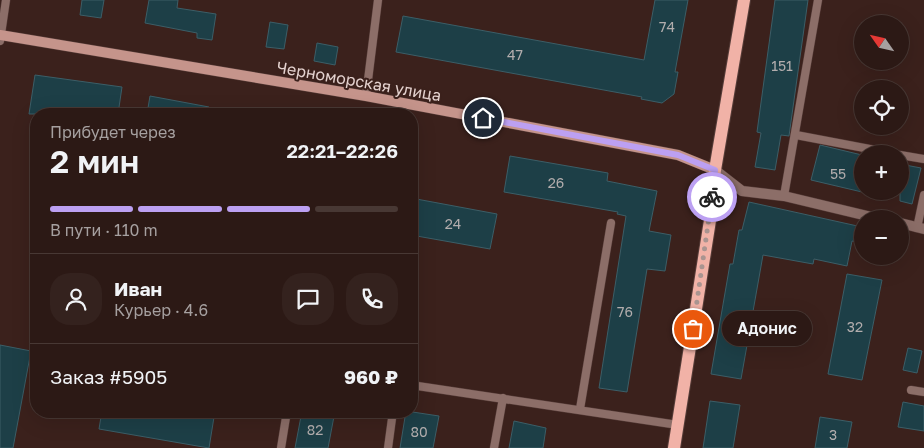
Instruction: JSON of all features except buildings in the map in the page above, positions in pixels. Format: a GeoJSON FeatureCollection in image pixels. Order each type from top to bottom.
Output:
{"type":"FeatureCollection","features":[{"type":"Feature","properties":{"kind":"main road"},"geometry":{"type":"LineString","coordinates":[[674,448],[711,214],[715,170],[744,0]]}},
{"type":"Feature","properties":{"kind":"main road","name":"Черноморская улица"},"geometry":{"type":"LineString","coordinates":[[0,37],[366,96],[678,155],[715,170]]}},
{"type":"Feature","properties":{"kind":"street","name":"Черноморская улица"},"geometry":{"type":"LineString","coordinates":[[715,170],[742,192],[784,196],[854,213]]}},
{"type":"Feature","properties":{"kind":"lane"},"geometry":{"type":"LineString","coordinates":[[0,37],[6,0]]}},
{"type":"Feature","properties":{"kind":"lane"},"geometry":{"type":"LineString","coordinates":[[366,96],[378,0]]}},
{"type":"Feature","properties":{"kind":"lane"},"geometry":{"type":"LineString","coordinates":[[784,196],[818,0]]}},
{"type":"Feature","properties":{"kind":"lane"},"geometry":{"type":"LineString","coordinates":[[796,135],[854,146]]}},
{"type":"Feature","properties":{"kind":"lane"},"geometry":{"type":"LineString","coordinates":[[909,156],[924,159]]}},
{"type":"Feature","properties":{"kind":"lane"},"geometry":{"type":"LineString","coordinates":[[921,228],[924,195]]}},
{"type":"Feature","properties":{"kind":"lane"},"geometry":{"type":"LineString","coordinates":[[580,409],[611,223]]}},
{"type":"Feature","properties":{"kind":"lane"},"geometry":{"type":"LineString","coordinates":[[418,386],[678,425]]}},
{"type":"Feature","properties":{"kind":"lane"},"geometry":{"type":"LineString","coordinates":[[911,390],[924,392]]}},
{"type":"Feature","properties":{"kind":"lane"},"geometry":{"type":"LineString","coordinates":[[494,448],[503,398]]}},
{"type":"Feature","properties":{"kind":"lane"},"geometry":{"type":"LineString","coordinates":[[281,448],[286,418]]}},
{"type":"Feature","properties":{"kind":"lane"},"geometry":{"type":"LineString","coordinates":[[388,448],[392,418]]}},
{"type":"Feature","properties":{"kind":"way so far"},"geometry":{"type":"LineString","coordinates":[[693,329],[712,197]]}},
{"type":"Feature","properties":{"kind":"place","name":"Адонис"},"geometry":{"type":"Point","coordinates":[693,329]}},
{"type":"Feature","properties":{"kind":"route"},"geometry":{"type":"LineString","coordinates":[[483,118],[678,155],[715,170],[712,197]]}}]}
